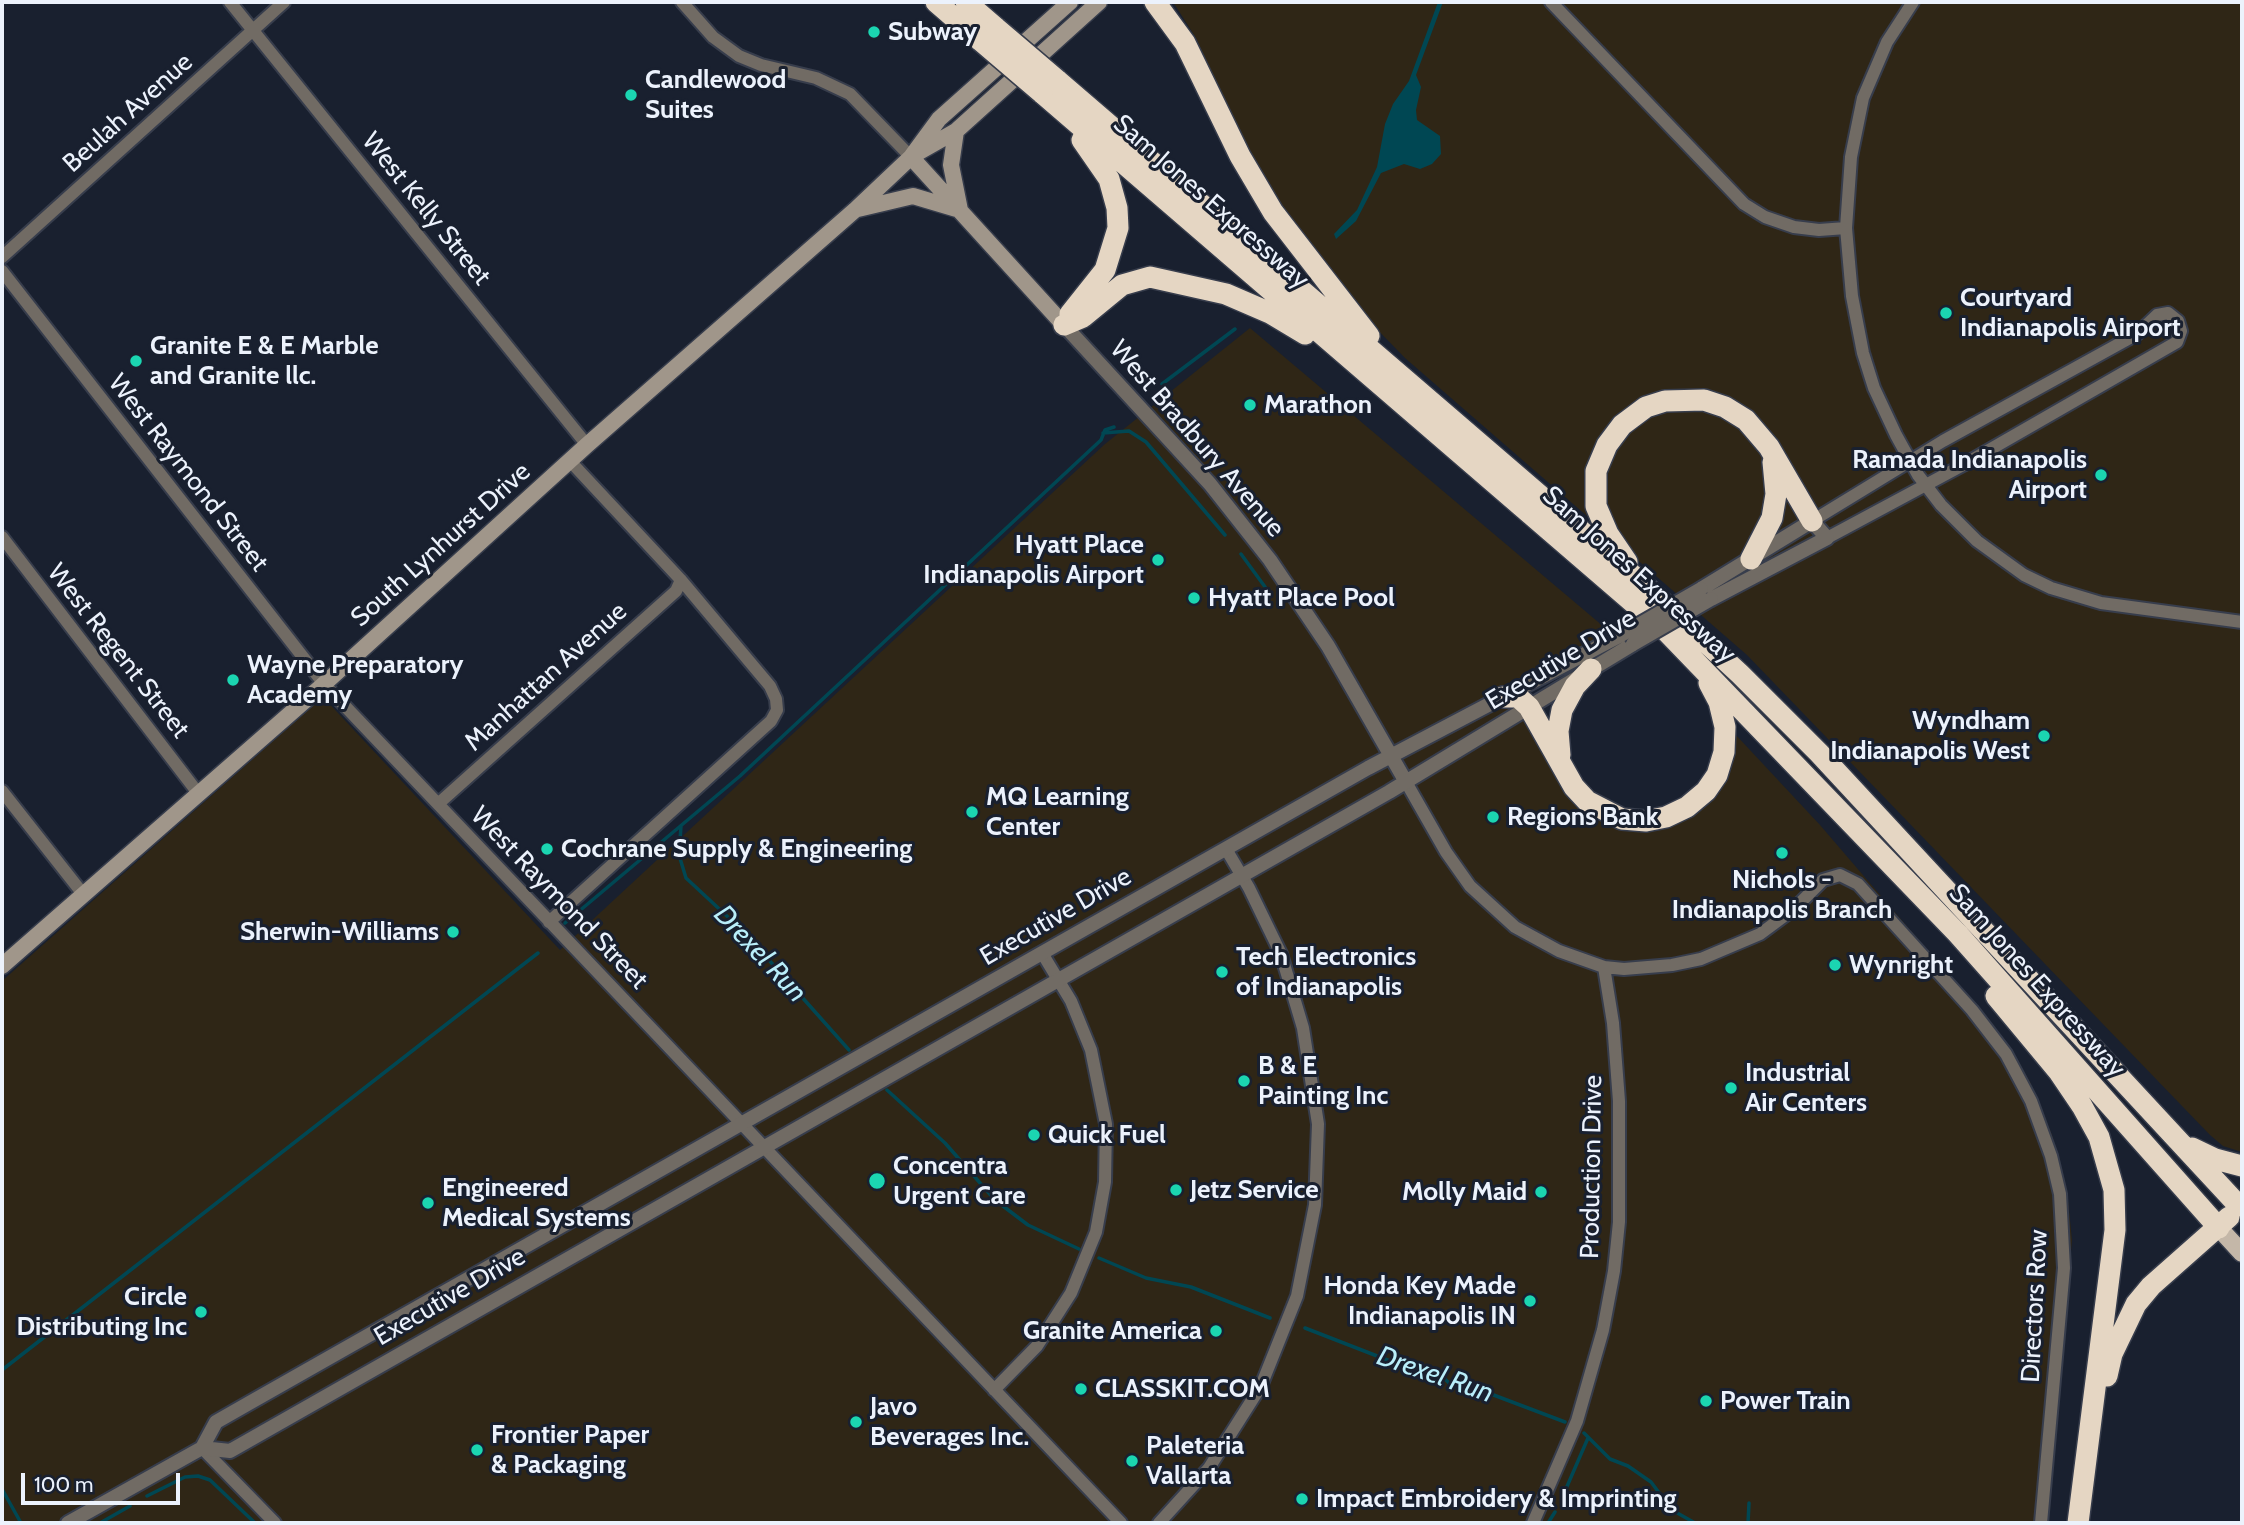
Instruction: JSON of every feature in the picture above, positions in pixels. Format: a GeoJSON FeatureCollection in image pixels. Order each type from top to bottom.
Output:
{"type":"FeatureCollection","features":[{"type":"Feature","properties":{"kind":"highway","name":"Sam Jones Expressway"},"geometry":{"type":"LineString","coordinates":[[936,2],[989,34],[1377,382],[1665,630],[1854,824],[2071,1058],[2219,1228]]}},
{"type":"Feature","properties":{"kind":"highway","name":"Sam Jones Expressway"},"geometry":{"type":"LineString","coordinates":[[966,2],[989,34]]}},
{"type":"Feature","properties":{"kind":"highway"},"geometry":{"type":"LineString","coordinates":[[1160,5],[1185,43],[1240,156],[1273,212],[1323,279],[1411,386]]}},
{"type":"Feature","properties":{"kind":"highway","name":"Sam Jones Expressway"},"geometry":{"type":"LineString","coordinates":[[1049,86],[1411,386],[1644,585],[1819,753],[2241,1206]]}},
{"type":"Feature","properties":{"kind":"highway"},"geometry":{"type":"LineString","coordinates":[[1049,86],[1099,162],[1113,188],[1117,208],[1117,233],[1105,270],[1075,304],[1064,325]]}},
{"type":"Feature","properties":{"kind":"highway"},"geometry":{"type":"LineString","coordinates":[[1064,325],[1083,317],[1126,283],[1140,278],[1160,278],[1216,291],[1270,313],[1377,382]]}},
{"type":"Feature","properties":{"kind":"highway"},"geometry":{"type":"LineString","coordinates":[[1644,585],[1608,534],[1596,506],[1596,471],[1606,445],[1618,428],[1633,415],[1656,403],[1693,398],[1716,404],[1742,417],[1769,447],[1812,521]]}},
{"type":"Feature","properties":{"kind":"highway"},"geometry":{"type":"LineString","coordinates":[[1751,559],[1767,532],[1775,503],[1776,474],[1769,447]]}},
{"type":"Feature","properties":{"kind":"highway"},"geometry":{"type":"LineString","coordinates":[[1503,697],[1518,697],[1529,707],[1580,794],[1608,814],[1622,819],[1651,820],[1687,807],[1714,779],[1725,747],[1722,712],[1702,668]]}},
{"type":"Feature","properties":{"kind":"highway"},"geometry":{"type":"LineString","coordinates":[[1562,764],[1558,731],[1562,710],[1571,692],[1591,669]]}},
{"type":"Feature","properties":{"kind":"highway"},"geometry":{"type":"LineString","coordinates":[[1854,824],[2059,1072],[2090,1120],[2108,1162],[2113,1190],[2115,1230],[2079,1523]]}},
{"type":"Feature","properties":{"kind":"highway"},"geometry":{"type":"LineString","coordinates":[[2179,1142],[2215,1159],[2242,1166]]}},
{"type":"Feature","properties":{"kind":"highway"},"geometry":{"type":"LineString","coordinates":[[2079,1523],[2105,1382],[2112,1354],[2125,1325],[2136,1304],[2151,1286],[2241,1206]]}},
{"type":"Feature","properties":{"kind":"main road","name":"South Lynhurst Drive"},"geometry":{"type":"LineString","coordinates":[[2,966],[324,684],[587,445],[855,210],[911,157],[939,119],[1070,2]]}},
{"type":"Feature","properties":{"kind":"main road","name":"South Lynhurst Drive"},"geometry":{"type":"LineString","coordinates":[[911,157],[956,131],[1099,2]]}},
{"type":"Feature","properties":{"kind":"main road"},"geometry":{"type":"LineString","coordinates":[[855,210],[913,196],[960,210],[951,165],[956,131]]}},
{"type":"Feature","properties":{"kind":"main road","name":"West Bradbury Avenue"},"geometry":{"type":"LineString","coordinates":[[911,157],[1064,325]]}},
{"type":"Feature","properties":{"kind":"main road","name":"Sam Jones Expressway"},"geometry":{"type":"LineString","coordinates":[[2219,1228],[2242,1253]]}},
{"type":"Feature","properties":{"kind":"street","name":"West Kelly Street"},"geometry":{"type":"LineString","coordinates":[[230,2],[587,445]]}},
{"type":"Feature","properties":{"kind":"street","name":"Beulah Avenue"},"geometry":{"type":"LineString","coordinates":[[2,257],[284,2]]}},
{"type":"Feature","properties":{"kind":"street"},"geometry":{"type":"LineString","coordinates":[[682,2],[713,37],[739,56],[816,78],[850,94],[911,157]]}},
{"type":"Feature","properties":{"kind":"street"},"geometry":{"type":"LineString","coordinates":[[1551,2],[1744,204],[1765,217],[1794,228],[1846,228]]}},
{"type":"Feature","properties":{"kind":"street"},"geometry":{"type":"LineString","coordinates":[[1913,2],[1886,42],[1863,98],[1851,157],[1846,228],[1852,296],[1863,353],[1884,411],[1910,461],[1922,480],[1988,551],[2011,568],[2051,588],[2116,606],[2242,622]]}},
{"type":"Feature","properties":{"kind":"street","name":"West Raymond Street"},"geometry":{"type":"LineString","coordinates":[[2,271],[324,684],[1121,1523]]}},
{"type":"Feature","properties":{"kind":"street","name":"Executive Drive"},"geometry":{"type":"LineString","coordinates":[[68,1523],[202,1448],[216,1422],[1391,755],[1503,697],[1627,639],[1706,594],[1827,538],[1922,480],[2177,342],[2181,331],[2178,321],[2168,313],[2157,315],[2137,334],[1910,461],[1812,521],[1751,559],[1706,594]]}},
{"type":"Feature","properties":{"kind":"street","name":"West Bradbury Avenue"},"geometry":{"type":"LineString","coordinates":[[1064,325],[1190,461],[1259,546],[1320,634],[1406,782]]}},
{"type":"Feature","properties":{"kind":"street"},"geometry":{"type":"LineString","coordinates":[[550,922],[771,721],[777,703],[770,686],[681,580],[570,461]]}},
{"type":"Feature","properties":{"kind":"street"},"geometry":{"type":"LineString","coordinates":[[1812,521],[1827,538]]}},
{"type":"Feature","properties":{"kind":"street","name":"West Regent Street"},"geometry":{"type":"LineString","coordinates":[[2,537],[198,793]]}},
{"type":"Feature","properties":{"kind":"street","name":"Manhattan Avenue"},"geometry":{"type":"LineString","coordinates":[[438,804],[676,591],[681,580]]}},
{"type":"Feature","properties":{"kind":"street","name":"Executive Drive"},"geometry":{"type":"LineString","coordinates":[[202,1448],[230,1451],[1406,782],[1591,669],[1627,639]]}},
{"type":"Feature","properties":{"kind":"street"},"geometry":{"type":"LineString","coordinates":[[1406,782],[1455,865],[1492,909],[1540,942],[1604,967]]}},
{"type":"Feature","properties":{"kind":"street"},"geometry":{"type":"LineString","coordinates":[[2,791],[83,894]]}},
{"type":"Feature","properties":{"kind":"street"},"geometry":{"type":"LineString","coordinates":[[1159,1523],[1193,1488],[1222,1451],[1263,1383],[1297,1296],[1315,1211],[1318,1124],[1303,1028],[1281,954],[1242,875],[1226,849]]}},
{"type":"Feature","properties":{"kind":"street","name":"Directors Row"},"geometry":{"type":"LineString","coordinates":[[1604,967],[1624,969],[1672,965],[1729,949],[1784,917],[1823,880],[1840,875],[1858,884],[1994,1037],[2018,1073],[2046,1137],[2060,1194],[2064,1268],[2041,1523]]}},
{"type":"Feature","properties":{"kind":"street"},"geometry":{"type":"LineString","coordinates":[[994,1390],[1037,1346],[1065,1306],[1089,1253],[1102,1204],[1107,1153],[1101,1090],[1084,1029],[1059,979],[1042,953]]}},
{"type":"Feature","properties":{"kind":"street","name":"Production Drive"},"geometry":{"type":"LineString","coordinates":[[1533,1523],[1577,1421],[1603,1330],[1614,1271],[1619,1222],[1619,1101],[1613,1023],[1604,967]]}},
{"type":"Feature","properties":{"kind":"street"},"geometry":{"type":"LineString","coordinates":[[202,1448],[275,1523]]}},
{"type":"Feature","properties":{"kind":"shaded area"},"geometry":{"type":"Polygon","coordinates":[[[1173,2],[2242,2],[2242,1152],[2223,1146],[2210,1135],[1747,655],[1405,358],[1334,285],[1272,193],[1231,115],[1196,38],[1173,2]]]}},
{"type":"Feature","properties":{"kind":"shaded area"},"geometry":{"type":"Polygon","coordinates":[[[1250,328],[1610,632],[1507,685],[1599,818],[1692,816],[1735,734],[1820,825],[2002,1037],[2030,1082],[2052,1135],[2067,1191],[2072,1240],[2048,1523],[2,1523],[2,981],[323,697],[560,950],[1105,444],[1250,328]]]}},
{"type":"Feature","properties":{"kind":"water"},"geometry":{"type":"Polygon","coordinates":[[[1438,2],[1443,2],[1416,75],[1421,87],[1416,110],[1417,120],[1440,136],[1441,154],[1432,164],[1420,169],[1404,164],[1381,173],[1356,221],[1336,239],[1334,234],[1357,210],[1377,167],[1385,124],[1393,104],[1409,81],[1438,2]]]}},
{"type":"Feature","properties":{"kind":"waterway"},"geometry":{"type":"LineString","coordinates":[[1162,384],[1235,329]]}},
{"type":"Feature","properties":{"kind":"waterway"},"geometry":{"type":"LineString","coordinates":[[565,923],[740,776],[1101,440],[1105,430],[1114,427]]}},
{"type":"Feature","properties":{"kind":"waterway"},"geometry":{"type":"LineString","coordinates":[[1103,433],[1129,431],[1146,442],[1225,535]]}},
{"type":"Feature","properties":{"kind":"waterway"},"geometry":{"type":"LineString","coordinates":[[1241,554],[1268,591]]}},
{"type":"Feature","properties":{"kind":"waterway","name":"Drexel Run"},"geometry":{"type":"LineString","coordinates":[[681,826],[679,855],[686,878],[744,932],[849,1050]]}},
{"type":"Feature","properties":{"kind":"waterway"},"geometry":{"type":"LineString","coordinates":[[2,1370],[538,953]]}},
{"type":"Feature","properties":{"kind":"waterway","name":"Drexel Run"},"geometry":{"type":"LineString","coordinates":[[887,1090],[945,1143],[995,1200],[1028,1225],[1079,1249]]}},
{"type":"Feature","properties":{"kind":"waterway","name":"Drexel Run"},"geometry":{"type":"LineString","coordinates":[[1099,1258],[1146,1278],[1191,1287],[1270,1318]]}},
{"type":"Feature","properties":{"kind":"waterway","name":"Drexel Run"},"geometry":{"type":"LineString","coordinates":[[1305,1328],[1408,1368],[1428,1374],[1440,1374],[1452,1386],[1483,1391],[1565,1422]]}},
{"type":"Feature","properties":{"kind":"waterway","name":"Drexel Run"},"geometry":{"type":"LineString","coordinates":[[1584,1433],[1610,1459],[1628,1466],[1651,1482],[1672,1510],[1695,1523]]}},
{"type":"Feature","properties":{"kind":"waterway"},"geometry":{"type":"LineString","coordinates":[[1565,1491],[1588,1438]]}},
{"type":"Feature","properties":{"kind":"waterway"},"geometry":{"type":"LineString","coordinates":[[147,1496],[185,1477],[198,1476],[210,1480],[255,1523]]}},
{"type":"Feature","properties":{"kind":"waterway"},"geometry":{"type":"LineString","coordinates":[[2,1489],[21,1523]]}},
{"type":"Feature","properties":{"kind":"waterway","name":"Drexel Run"},"geometry":{"type":"LineString","coordinates":[[1748,1523],[1749,1503]]}},
{"type":"Feature","properties":{"kind":"waterway"},"geometry":{"type":"LineString","coordinates":[[100,1523],[130,1506]]}},
{"type":"Feature","properties":{"kind":"waterway"},"geometry":{"type":"LineString","coordinates":[[1548,1523],[1555,1512]]}},
{"type":"Feature","properties":{"kind":"place","name":"Subway"},"geometry":{"type":"Point","coordinates":[874,32]}},
{"type":"Feature","properties":{"kind":"place","name":"Candlewood Suites"},"geometry":{"type":"Point","coordinates":[631,95]}},
{"type":"Feature","properties":{"kind":"place","name":"Courtyard Indianapolis Airport"},"geometry":{"type":"Point","coordinates":[1946,313]}},
{"type":"Feature","properties":{"kind":"place","name":"Granite E & E Marble and Granite llc."},"geometry":{"type":"Point","coordinates":[136,361]}},
{"type":"Feature","properties":{"kind":"place","name":"Marathon"},"geometry":{"type":"Point","coordinates":[1250,405]}},
{"type":"Feature","properties":{"kind":"place","name":"Ramada Indianapolis Airport"},"geometry":{"type":"Point","coordinates":[2101,475]}},
{"type":"Feature","properties":{"kind":"place","name":"Hyatt Place Indianapolis Airport"},"geometry":{"type":"Point","coordinates":[1158,560]}},
{"type":"Feature","properties":{"kind":"place","name":"Hyatt Place Pool"},"geometry":{"type":"Point","coordinates":[1194,598]}},
{"type":"Feature","properties":{"kind":"place","name":"Wayne Preparatory Academy"},"geometry":{"type":"Point","coordinates":[233,680]}},
{"type":"Feature","properties":{"kind":"place","name":"Wyndham Indianapolis West"},"geometry":{"type":"Point","coordinates":[2044,736]}},
{"type":"Feature","properties":{"kind":"place","name":"MQ Learning Center"},"geometry":{"type":"Point","coordinates":[972,812]}},
{"type":"Feature","properties":{"kind":"place","name":"Regions Bank"},"geometry":{"type":"Point","coordinates":[1493,817]}},
{"type":"Feature","properties":{"kind":"place","name":"Cochrane Supply & Engineering"},"geometry":{"type":"Point","coordinates":[547,849]}},
{"type":"Feature","properties":{"kind":"place","name":"Nichols - Indianapolis Branch"},"geometry":{"type":"Point","coordinates":[1782,853]}},
{"type":"Feature","properties":{"kind":"place","name":"Sherwin-Williams"},"geometry":{"type":"Point","coordinates":[453,932]}},
{"type":"Feature","properties":{"kind":"place","name":"Wynright"},"geometry":{"type":"Point","coordinates":[1835,965]}},
{"type":"Feature","properties":{"kind":"place","name":"Tech Electronics of Indianapolis"},"geometry":{"type":"Point","coordinates":[1222,972]}},
{"type":"Feature","properties":{"kind":"place","name":"B & E Painting Inc"},"geometry":{"type":"Point","coordinates":[1244,1081]}},
{"type":"Feature","properties":{"kind":"place","name":"Industrial Air Centers"},"geometry":{"type":"Point","coordinates":[1731,1088]}},
{"type":"Feature","properties":{"kind":"place","name":"Quick Fuel"},"geometry":{"type":"Point","coordinates":[1034,1135]}},
{"type":"Feature","properties":{"kind":"place","name":"Concentra Urgent Care"},"geometry":{"type":"Point","coordinates":[877,1181]}},
{"type":"Feature","properties":{"kind":"place","name":"Jetz Service"},"geometry":{"type":"Point","coordinates":[1176,1190]}},
{"type":"Feature","properties":{"kind":"place","name":"Molly Maid"},"geometry":{"type":"Point","coordinates":[1541,1192]}},
{"type":"Feature","properties":{"kind":"place","name":"Engineered Medical Systems"},"geometry":{"type":"Point","coordinates":[428,1203]}},
{"type":"Feature","properties":{"kind":"place","name":"Honda Key Made Indianapolis IN"},"geometry":{"type":"Point","coordinates":[1530,1301]}},
{"type":"Feature","properties":{"kind":"place","name":"Circle Distributing Inc"},"geometry":{"type":"Point","coordinates":[201,1312]}},
{"type":"Feature","properties":{"kind":"place","name":"Granite America"},"geometry":{"type":"Point","coordinates":[1216,1331]}},
{"type":"Feature","properties":{"kind":"place","name":"CLASSKIT.COM"},"geometry":{"type":"Point","coordinates":[1081,1389]}},
{"type":"Feature","properties":{"kind":"place","name":"Power Train"},"geometry":{"type":"Point","coordinates":[1706,1401]}},
{"type":"Feature","properties":{"kind":"place","name":"Javo Beverages Inc."},"geometry":{"type":"Point","coordinates":[856,1422]}},
{"type":"Feature","properties":{"kind":"place","name":"Frontier Paper & Packaging"},"geometry":{"type":"Point","coordinates":[477,1450]}},
{"type":"Feature","properties":{"kind":"place","name":"Paleteria Vallarta"},"geometry":{"type":"Point","coordinates":[1132,1461]}},
{"type":"Feature","properties":{"kind":"place","name":"Impact Embroidery & Imprinting"},"geometry":{"type":"Point","coordinates":[1302,1499]}}]}
